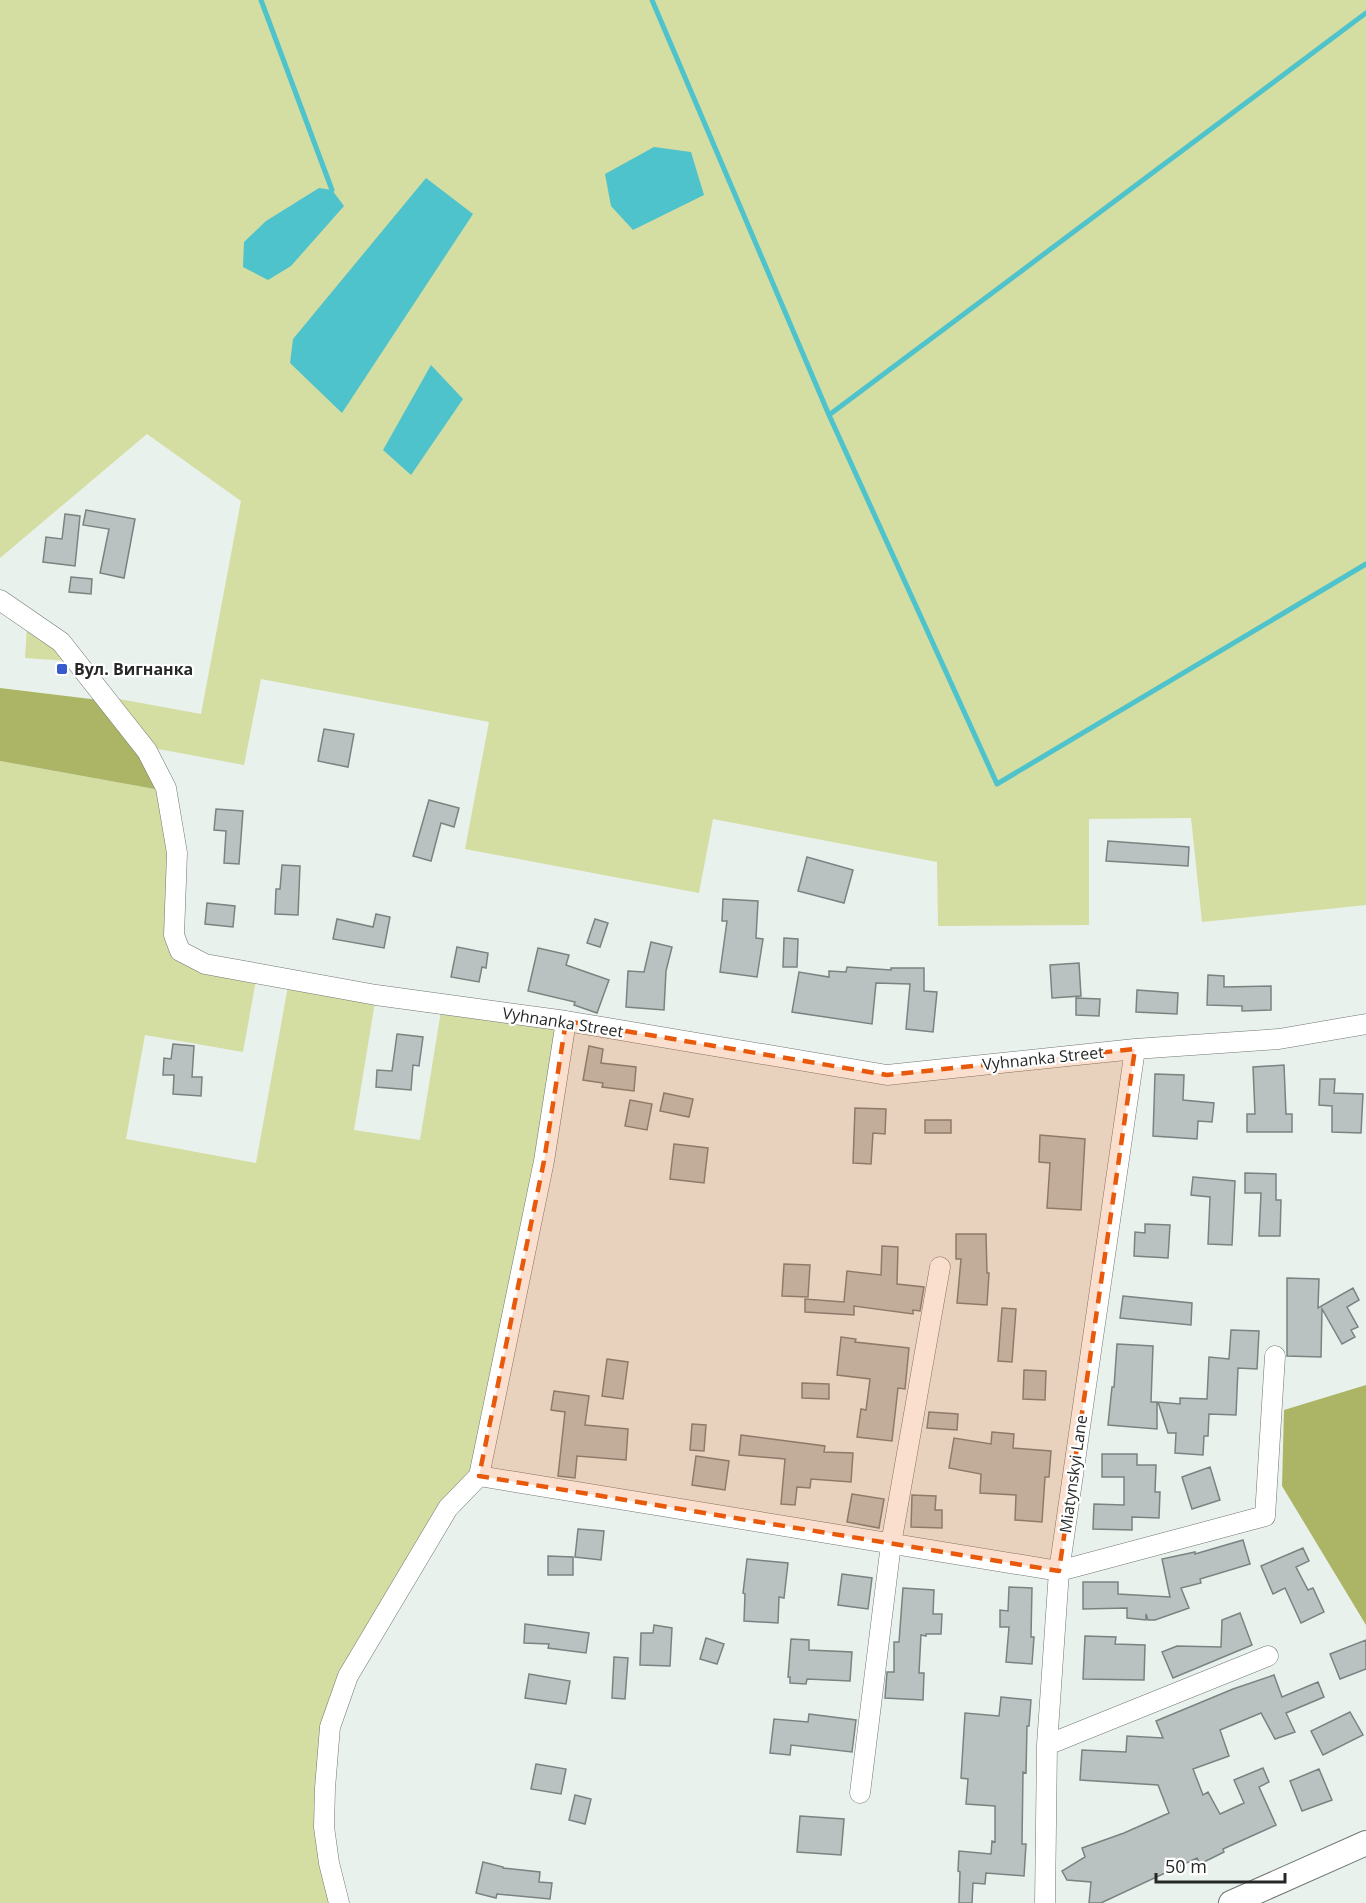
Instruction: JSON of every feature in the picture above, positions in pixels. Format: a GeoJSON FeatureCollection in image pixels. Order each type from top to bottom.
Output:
{"type":"FeatureCollection","features":[{"type":"Feature","properties":{"kind":"street","name":"Vyhnanka Street"},"geometry":{"type":"LineString","coordinates":[[0,600],[61,642],[147,751],[166,788],[177,853],[174,935],[180,951],[205,964],[376,995],[566,1021],[887,1075],[1135,1048],[1279,1038],[1366,1024]]}},
{"type":"Feature","properties":{"kind":"street"},"geometry":{"type":"LineString","coordinates":[[339,1903],[329,1863],[324,1827],[330,1727],[348,1676],[448,1508],[479,1476],[544,1161],[566,1021]]}},
{"type":"Feature","properties":{"kind":"street","name":"Miatynskyi Lane"},"geometry":{"type":"LineString","coordinates":[[1045,1903],[1047,1746],[1059,1571],[1135,1048]]}},
{"type":"Feature","properties":{"kind":"street"},"geometry":{"type":"LineString","coordinates":[[860,1793],[891,1544],[940,1267]]}},
{"type":"Feature","properties":{"kind":"street"},"geometry":{"type":"LineString","coordinates":[[479,1476],[699,1510],[1059,1571],[1264,1516],[1275,1356]]}},
{"type":"Feature","properties":{"kind":"street"},"geometry":{"type":"LineString","coordinates":[[1047,1746],[1268,1656]]}},
{"type":"Feature","properties":{"kind":"street"},"geometry":{"type":"LineString","coordinates":[[1231,1903],[1366,1843]]}},
{"type":"Feature","properties":{"kind":"highlighted area"},"geometry":{"type":"Polygon","coordinates":[[[566,1021],[887,1075],[1135,1049],[1059,1571],[479,1476],[544,1161],[566,1021]]]}},
{"type":"Feature","properties":{"kind":"green space"},"geometry":{"type":"Polygon","coordinates":[[[0,0],[1366,0],[1366,905],[1202,922],[1191,818],[1089,819],[1089,925],[938,926],[937,862],[713,819],[699,893],[465,849],[489,722],[261,679],[244,765],[153,748],[114,698],[201,714],[241,501],[147,434],[0,558],[0,0]]]}},
{"type":"Feature","properties":{"kind":"green space"},"geometry":{"type":"Polygon","coordinates":[[[27,626],[69,661],[25,658],[27,626]]]}},
{"type":"Feature","properties":{"kind":"green space"},"geometry":{"type":"Polygon","coordinates":[[[0,688],[99,700],[141,755],[160,790],[0,761],[0,688]]]}},
{"type":"Feature","properties":{"kind":"green space"},"geometry":{"type":"Polygon","coordinates":[[[0,761],[160,790],[170,853],[167,936],[256,980],[243,1052],[145,1035],[126,1139],[256,1163],[288,986],[375,1002],[354,1130],[420,1140],[441,1011],[559,1027],[538,1160],[474,1473],[324,1726],[333,1903],[0,1903],[0,761]]]}},
{"type":"Feature","properties":{"kind":"green space"},"geometry":{"type":"Polygon","coordinates":[[[1366,1385],[1366,1625],[1282,1486],[1284,1410],[1366,1385]]]}},
{"type":"Feature","properties":{"kind":"water"},"geometry":{"type":"Polygon","coordinates":[[[654,147],[691,152],[704,195],[633,230],[611,206],[605,174],[654,147]]]}},
{"type":"Feature","properties":{"kind":"water"},"geometry":{"type":"Polygon","coordinates":[[[426,178],[473,214],[342,413],[290,363],[293,339],[426,178]]]}},
{"type":"Feature","properties":{"kind":"water"},"geometry":{"type":"Polygon","coordinates":[[[319,188],[332,190],[344,206],[291,266],[268,280],[243,267],[244,242],[266,221],[319,188]]]}},
{"type":"Feature","properties":{"kind":"water"},"geometry":{"type":"Polygon","coordinates":[[[431,365],[463,399],[411,475],[383,450],[431,365]]]}},
{"type":"Feature","properties":{"kind":"building"},"geometry":{"type":"Polygon","coordinates":[[[86,510],[135,519],[124,578],[100,573],[109,529],[83,525],[86,510]]]}},
{"type":"Feature","properties":{"kind":"building"},"geometry":{"type":"Polygon","coordinates":[[[65,514],[80,516],[75,566],[43,562],[46,537],[62,539],[65,514]]]}},
{"type":"Feature","properties":{"kind":"building"},"geometry":{"type":"Polygon","coordinates":[[[71,577],[92,579],[91,594],[69,592],[71,577]]]}},
{"type":"Feature","properties":{"kind":"building"},"geometry":{"type":"Polygon","coordinates":[[[324,729],[354,734],[348,767],[318,761],[324,729]]]}},
{"type":"Feature","properties":{"kind":"building"},"geometry":{"type":"Polygon","coordinates":[[[429,800],[459,808],[454,827],[441,823],[431,861],[413,856],[429,800]]]}},
{"type":"Feature","properties":{"kind":"building"},"geometry":{"type":"Polygon","coordinates":[[[216,809],[243,811],[239,864],[224,863],[226,831],[214,830],[216,809]]]}},
{"type":"Feature","properties":{"kind":"building"},"geometry":{"type":"Polygon","coordinates":[[[1108,841],[1189,847],[1188,866],[1106,861],[1108,841]]]}},
{"type":"Feature","properties":{"kind":"building"},"geometry":{"type":"Polygon","coordinates":[[[807,857],[853,870],[844,903],[798,891],[807,857]]]}},
{"type":"Feature","properties":{"kind":"building"},"geometry":{"type":"Polygon","coordinates":[[[282,865],[300,866],[298,915],[275,914],[276,889],[280,889],[282,865]]]}},
{"type":"Feature","properties":{"kind":"building"},"geometry":{"type":"Polygon","coordinates":[[[723,899],[758,901],[756,938],[763,939],[757,977],[720,972],[727,921],[722,921],[723,899]]]}},
{"type":"Feature","properties":{"kind":"building"},"geometry":{"type":"Polygon","coordinates":[[[207,903],[235,906],[233,927],[205,924],[207,903]]]}},
{"type":"Feature","properties":{"kind":"building"},"geometry":{"type":"Polygon","coordinates":[[[376,914],[390,917],[384,948],[333,939],[337,919],[373,927],[376,914]]]}},
{"type":"Feature","properties":{"kind":"building"},"geometry":{"type":"Polygon","coordinates":[[[595,919],[608,923],[600,947],[587,943],[595,919]]]}},
{"type":"Feature","properties":{"kind":"building"},"geometry":{"type":"Polygon","coordinates":[[[784,938],[798,939],[797,967],[783,967],[784,938]]]}},
{"type":"Feature","properties":{"kind":"building"},"geometry":{"type":"Polygon","coordinates":[[[651,942],[672,947],[666,971],[664,1010],[626,1007],[628,971],[644,972],[651,942]]]}},
{"type":"Feature","properties":{"kind":"building"},"geometry":{"type":"Polygon","coordinates":[[[457,947],[488,953],[486,968],[482,967],[479,982],[451,977],[457,947]]]}},
{"type":"Feature","properties":{"kind":"building"},"geometry":{"type":"Polygon","coordinates":[[[538,948],[569,955],[566,965],[609,980],[597,1013],[574,1005],[575,1002],[528,991],[538,948]]]}},
{"type":"Feature","properties":{"kind":"building"},"geometry":{"type":"Polygon","coordinates":[[[1079,963],[1081,996],[1052,998],[1050,965],[1079,963]]]}},
{"type":"Feature","properties":{"kind":"building"},"geometry":{"type":"Polygon","coordinates":[[[847,967],[891,970],[891,968],[924,968],[924,991],[937,992],[933,1032],[906,1029],[910,984],[876,983],[872,1024],[792,1012],[799,972],[829,977],[829,971],[846,972],[847,967]]]}},
{"type":"Feature","properties":{"kind":"building"},"geometry":{"type":"Polygon","coordinates":[[[1208,975],[1224,976],[1224,987],[1271,986],[1271,1010],[1242,1011],[1242,1006],[1207,1005],[1208,975]]]}},
{"type":"Feature","properties":{"kind":"building"},"geometry":{"type":"Polygon","coordinates":[[[1137,990],[1178,993],[1177,1014],[1136,1012],[1137,990]]]}},
{"type":"Feature","properties":{"kind":"building"},"geometry":{"type":"Polygon","coordinates":[[[1076,998],[1100,999],[1099,1016],[1076,1015],[1076,998]]]}},
{"type":"Feature","properties":{"kind":"building"},"geometry":{"type":"Polygon","coordinates":[[[397,1034],[423,1037],[419,1066],[413,1065],[411,1090],[376,1087],[377,1070],[392,1071],[397,1034]]]}},
{"type":"Feature","properties":{"kind":"building"},"geometry":{"type":"Polygon","coordinates":[[[173,1044],[194,1046],[192,1077],[202,1077],[201,1096],[173,1094],[174,1075],[163,1075],[164,1058],[171,1059],[173,1044]]]}},
{"type":"Feature","properties":{"kind":"building"},"geometry":{"type":"Polygon","coordinates":[[[589,1046],[603,1049],[601,1063],[636,1067],[634,1091],[602,1087],[603,1083],[583,1080],[589,1046]]]}},
{"type":"Feature","properties":{"kind":"building"},"geometry":{"type":"Polygon","coordinates":[[[1284,1065],[1286,1114],[1292,1114],[1292,1132],[1247,1132],[1247,1114],[1255,1114],[1253,1067],[1284,1065]]]}},
{"type":"Feature","properties":{"kind":"building"},"geometry":{"type":"Polygon","coordinates":[[[1155,1074],[1184,1075],[1183,1100],[1214,1103],[1212,1122],[1198,1121],[1197,1139],[1153,1136],[1155,1074]]]}},
{"type":"Feature","properties":{"kind":"building"},"geometry":{"type":"Polygon","coordinates":[[[1320,1079],[1335,1079],[1334,1093],[1363,1094],[1361,1133],[1332,1132],[1332,1106],[1319,1105],[1320,1079]]]}},
{"type":"Feature","properties":{"kind":"building"},"geometry":{"type":"Polygon","coordinates":[[[664,1093],[693,1099],[689,1117],[660,1111],[664,1093]]]}},
{"type":"Feature","properties":{"kind":"building"},"geometry":{"type":"Polygon","coordinates":[[[630,1100],[652,1104],[647,1130],[625,1126],[630,1100]]]}},
{"type":"Feature","properties":{"kind":"building"},"geometry":{"type":"Polygon","coordinates":[[[855,1108],[886,1109],[885,1134],[873,1133],[871,1164],[853,1163],[855,1108]]]}},
{"type":"Feature","properties":{"kind":"building"},"geometry":{"type":"Polygon","coordinates":[[[925,1120],[951,1120],[951,1133],[925,1133],[925,1120]]]}},
{"type":"Feature","properties":{"kind":"building"},"geometry":{"type":"Polygon","coordinates":[[[1040,1135],[1085,1139],[1081,1210],[1047,1208],[1050,1163],[1039,1162],[1040,1135]]]}},
{"type":"Feature","properties":{"kind":"building"},"geometry":{"type":"Polygon","coordinates":[[[674,1144],[708,1148],[704,1183],[670,1179],[674,1144]]]}},
{"type":"Feature","properties":{"kind":"building"},"geometry":{"type":"Polygon","coordinates":[[[1245,1173],[1276,1174],[1276,1200],[1281,1200],[1280,1236],[1259,1236],[1261,1193],[1245,1193],[1245,1173]]]}},
{"type":"Feature","properties":{"kind":"building"},"geometry":{"type":"Polygon","coordinates":[[[1193,1177],[1235,1181],[1232,1245],[1208,1244],[1210,1197],[1191,1195],[1193,1177]]]}},
{"type":"Feature","properties":{"kind":"building"},"geometry":{"type":"Polygon","coordinates":[[[1145,1224],[1170,1225],[1168,1258],[1134,1256],[1135,1232],[1145,1233],[1145,1224]]]}},
{"type":"Feature","properties":{"kind":"building"},"geometry":{"type":"Polygon","coordinates":[[[956,1234],[986,1234],[987,1273],[989,1273],[987,1305],[957,1303],[961,1259],[956,1259],[956,1234]]]}},
{"type":"Feature","properties":{"kind":"building"},"geometry":{"type":"Polygon","coordinates":[[[882,1246],[898,1247],[897,1284],[924,1287],[920,1311],[913,1310],[913,1314],[854,1306],[854,1315],[805,1312],[805,1299],[844,1302],[847,1271],[881,1275],[882,1246]]]}},
{"type":"Feature","properties":{"kind":"building"},"geometry":{"type":"Polygon","coordinates":[[[784,1264],[810,1265],[808,1297],[782,1296],[784,1264]]]}},
{"type":"Feature","properties":{"kind":"building"},"geometry":{"type":"Polygon","coordinates":[[[1287,1278],[1319,1279],[1318,1308],[1353,1288],[1359,1300],[1347,1307],[1358,1327],[1351,1330],[1355,1337],[1342,1344],[1322,1309],[1321,1357],[1287,1356],[1287,1278]]]}},
{"type":"Feature","properties":{"kind":"building"},"geometry":{"type":"Polygon","coordinates":[[[1123,1296],[1192,1303],[1191,1325],[1120,1318],[1123,1296]]]}},
{"type":"Feature","properties":{"kind":"building"},"geometry":{"type":"Polygon","coordinates":[[[1002,1308],[1016,1309],[1012,1362],[998,1361],[1002,1308]]]}},
{"type":"Feature","properties":{"kind":"building"},"geometry":{"type":"Polygon","coordinates":[[[1231,1330],[1259,1331],[1257,1369],[1238,1368],[1236,1415],[1209,1414],[1208,1436],[1204,1436],[1203,1455],[1175,1453],[1176,1433],[1168,1433],[1158,1402],[1180,1404],[1180,1398],[1207,1399],[1209,1357],[1229,1359],[1231,1330]]]}},
{"type":"Feature","properties":{"kind":"building"},"geometry":{"type":"Polygon","coordinates":[[[841,1337],[856,1339],[855,1342],[909,1348],[905,1389],[898,1388],[892,1441],[857,1437],[861,1409],[866,1410],[870,1379],[837,1375],[841,1337]]]}},
{"type":"Feature","properties":{"kind":"building"},"geometry":{"type":"Polygon","coordinates":[[[1117,1344],[1153,1346],[1151,1402],[1157,1402],[1157,1429],[1108,1425],[1117,1344]]]}},
{"type":"Feature","properties":{"kind":"building"},"geometry":{"type":"Polygon","coordinates":[[[607,1359],[628,1362],[623,1399],[602,1396],[607,1359]]]}},
{"type":"Feature","properties":{"kind":"building"},"geometry":{"type":"Polygon","coordinates":[[[1024,1370],[1046,1371],[1045,1400],[1023,1399],[1024,1370]]]}},
{"type":"Feature","properties":{"kind":"building"},"geometry":{"type":"Polygon","coordinates":[[[802,1383],[829,1384],[829,1399],[802,1398],[802,1383]]]}},
{"type":"Feature","properties":{"kind":"building"},"geometry":{"type":"Polygon","coordinates":[[[554,1391],[589,1396],[585,1425],[628,1429],[626,1460],[577,1456],[575,1478],[558,1476],[565,1412],[551,1410],[554,1391]]]}},
{"type":"Feature","properties":{"kind":"building"},"geometry":{"type":"Polygon","coordinates":[[[929,1412],[958,1414],[957,1430],[927,1428],[929,1412]]]}},
{"type":"Feature","properties":{"kind":"building"},"geometry":{"type":"Polygon","coordinates":[[[692,1424],[706,1425],[704,1451],[690,1450],[692,1424]]]}},
{"type":"Feature","properties":{"kind":"building"},"geometry":{"type":"Polygon","coordinates":[[[992,1432],[1014,1434],[1013,1448],[1051,1451],[1049,1477],[1045,1477],[1042,1522],[1015,1520],[1016,1495],[980,1493],[981,1474],[949,1468],[954,1438],[991,1444],[992,1432]]]}},
{"type":"Feature","properties":{"kind":"building"},"geometry":{"type":"Polygon","coordinates":[[[741,1435],[825,1446],[824,1452],[853,1453],[851,1482],[811,1479],[810,1488],[797,1487],[795,1505],[781,1504],[785,1459],[739,1455],[741,1435]]]}},
{"type":"Feature","properties":{"kind":"building"},"geometry":{"type":"Polygon","coordinates":[[[1102,1454],[1137,1454],[1137,1465],[1156,1465],[1155,1492],[1160,1492],[1159,1518],[1132,1517],[1132,1530],[1093,1529],[1094,1504],[1124,1505],[1124,1477],[1102,1477],[1102,1454]]]}},
{"type":"Feature","properties":{"kind":"building"},"geometry":{"type":"Polygon","coordinates":[[[696,1456],[729,1461],[725,1490],[692,1485],[696,1456]]]}},
{"type":"Feature","properties":{"kind":"building"},"geometry":{"type":"Polygon","coordinates":[[[1210,1467],[1220,1500],[1192,1509],[1182,1477],[1210,1467]]]}},
{"type":"Feature","properties":{"kind":"building"},"geometry":{"type":"Polygon","coordinates":[[[852,1494],[884,1499],[879,1528],[847,1522],[852,1494]]]}},
{"type":"Feature","properties":{"kind":"building"},"geometry":{"type":"Polygon","coordinates":[[[912,1495],[936,1496],[935,1510],[942,1510],[942,1528],[911,1527],[912,1495]]]}},
{"type":"Feature","properties":{"kind":"building"},"geometry":{"type":"Polygon","coordinates":[[[578,1529],[604,1531],[601,1560],[575,1557],[578,1529]]]}},
{"type":"Feature","properties":{"kind":"building"},"geometry":{"type":"Polygon","coordinates":[[[1243,1540],[1250,1564],[1200,1579],[1201,1583],[1181,1588],[1189,1608],[1155,1620],[1148,1620],[1146,1614],[1146,1620],[1127,1618],[1127,1608],[1083,1609],[1083,1582],[1118,1582],[1118,1594],[1170,1597],[1162,1559],[1195,1552],[1195,1554],[1243,1540]]]}},
{"type":"Feature","properties":{"kind":"building"},"geometry":{"type":"Polygon","coordinates":[[[1303,1548],[1309,1561],[1296,1567],[1308,1590],[1313,1588],[1324,1612],[1301,1623],[1285,1588],[1273,1594],[1261,1566],[1303,1548]]]}},
{"type":"Feature","properties":{"kind":"building"},"geometry":{"type":"Polygon","coordinates":[[[548,1556],[573,1557],[573,1575],[548,1575],[548,1556]]]}},
{"type":"Feature","properties":{"kind":"building"},"geometry":{"type":"Polygon","coordinates":[[[747,1559],[788,1563],[784,1598],[779,1597],[778,1623],[744,1621],[745,1594],[743,1593],[747,1559]]]}},
{"type":"Feature","properties":{"kind":"building"},"geometry":{"type":"Polygon","coordinates":[[[842,1574],[872,1578],[868,1609],[838,1605],[842,1574]]]}},
{"type":"Feature","properties":{"kind":"building"},"geometry":{"type":"Polygon","coordinates":[[[1009,1587],[1032,1588],[1031,1637],[1034,1637],[1032,1664],[1006,1662],[1009,1627],[1000,1627],[1000,1610],[1008,1611],[1009,1587]]]}},
{"type":"Feature","properties":{"kind":"building"},"geometry":{"type":"Polygon","coordinates":[[[903,1588],[934,1590],[933,1614],[942,1614],[941,1634],[921,1635],[919,1673],[924,1673],[923,1700],[885,1698],[887,1672],[894,1672],[894,1642],[899,1642],[903,1588]]]}},
{"type":"Feature","properties":{"kind":"building"},"geometry":{"type":"Polygon","coordinates":[[[1240,1613],[1252,1645],[1173,1678],[1162,1652],[1177,1646],[1221,1647],[1222,1620],[1240,1613]]]}},
{"type":"Feature","properties":{"kind":"building"},"geometry":{"type":"Polygon","coordinates":[[[525,1624],[589,1633],[586,1653],[548,1648],[549,1644],[524,1643],[525,1624]]]}},
{"type":"Feature","properties":{"kind":"building"},"geometry":{"type":"Polygon","coordinates":[[[654,1625],[672,1628],[670,1666],[640,1665],[641,1633],[653,1633],[654,1625]]]}},
{"type":"Feature","properties":{"kind":"building"},"geometry":{"type":"Polygon","coordinates":[[[1085,1636],[1116,1637],[1115,1644],[1145,1645],[1144,1680],[1083,1679],[1085,1636]]]}},
{"type":"Feature","properties":{"kind":"building"},"geometry":{"type":"Polygon","coordinates":[[[706,1638],[724,1644],[717,1664],[700,1659],[706,1638]]]}},
{"type":"Feature","properties":{"kind":"building"},"geometry":{"type":"Polygon","coordinates":[[[791,1639],[809,1640],[809,1650],[852,1652],[850,1681],[807,1679],[806,1684],[790,1683],[790,1677],[788,1677],[791,1639]]]}},
{"type":"Feature","properties":{"kind":"building"},"geometry":{"type":"Polygon","coordinates":[[[1366,1640],[1366,1669],[1340,1679],[1330,1654],[1366,1640]]]}},
{"type":"Feature","properties":{"kind":"building"},"geometry":{"type":"Polygon","coordinates":[[[614,1657],[628,1658],[625,1699],[612,1698],[614,1657]]]}},
{"type":"Feature","properties":{"kind":"building"},"geometry":{"type":"Polygon","coordinates":[[[529,1674],[570,1681],[566,1704],[525,1698],[529,1674]]]}},
{"type":"Feature","properties":{"kind":"building"},"geometry":{"type":"Polygon","coordinates":[[[1274,1675],[1282,1697],[1318,1682],[1324,1697],[1286,1713],[1295,1732],[1275,1739],[1261,1713],[1220,1730],[1229,1756],[1193,1769],[1203,1795],[1208,1792],[1220,1814],[1244,1803],[1234,1780],[1263,1768],[1269,1782],[1259,1787],[1276,1825],[1223,1849],[1224,1852],[1200,1864],[1197,1858],[1101,1903],[1089,1903],[1091,1882],[1067,1880],[1062,1871],[1085,1857],[1082,1848],[1169,1813],[1158,1785],[1080,1780],[1082,1750],[1126,1752],[1127,1736],[1163,1738],[1156,1721],[1233,1689],[1274,1675]]]}},
{"type":"Feature","properties":{"kind":"building"},"geometry":{"type":"Polygon","coordinates":[[[1001,1697],[1031,1700],[1029,1726],[1027,1726],[1026,1773],[1023,1772],[1022,1844],[1026,1844],[1024,1876],[986,1873],[985,1884],[973,1883],[972,1903],[959,1903],[959,1851],[991,1854],[992,1841],[995,1842],[995,1806],[966,1804],[968,1779],[961,1778],[965,1713],[999,1716],[1001,1697]]]}},
{"type":"Feature","properties":{"kind":"building"},"geometry":{"type":"Polygon","coordinates":[[[1350,1712],[1363,1735],[1323,1755],[1311,1731],[1350,1712]]]}},
{"type":"Feature","properties":{"kind":"building"},"geometry":{"type":"Polygon","coordinates":[[[809,1714],[856,1720],[852,1752],[791,1745],[790,1755],[770,1753],[774,1719],[808,1722],[809,1714]]]}},
{"type":"Feature","properties":{"kind":"building"},"geometry":{"type":"Polygon","coordinates":[[[536,1764],[566,1769],[561,1794],[531,1789],[536,1764]]]}},
{"type":"Feature","properties":{"kind":"building"},"geometry":{"type":"Polygon","coordinates":[[[1319,1769],[1332,1800],[1302,1811],[1290,1781],[1319,1769]]]}},
{"type":"Feature","properties":{"kind":"building"},"geometry":{"type":"Polygon","coordinates":[[[575,1795],[591,1799],[585,1824],[569,1820],[575,1795]]]}},
{"type":"Feature","properties":{"kind":"building"},"geometry":{"type":"Polygon","coordinates":[[[800,1816],[844,1819],[841,1855],[797,1852],[800,1816]]]}},
{"type":"Feature","properties":{"kind":"building"},"geometry":{"type":"Polygon","coordinates":[[[483,1862],[503,1868],[540,1872],[539,1882],[552,1883],[550,1899],[497,1894],[496,1898],[476,1893],[483,1862]]]}},
{"type":"Feature","properties":{"kind":"waterway"},"geometry":{"type":"LineString","coordinates":[[261,0],[332,190]]}},
{"type":"Feature","properties":{"kind":"waterway"},"geometry":{"type":"LineString","coordinates":[[652,0],[829,415],[997,784],[1366,564]]}},
{"type":"Feature","properties":{"kind":"waterway"},"geometry":{"type":"LineString","coordinates":[[829,415],[1366,13]]}},
{"type":"Feature","properties":{"kind":"place","name":"Вул. Вигнанка"},"geometry":{"type":"Point","coordinates":[62,669]}}]}
